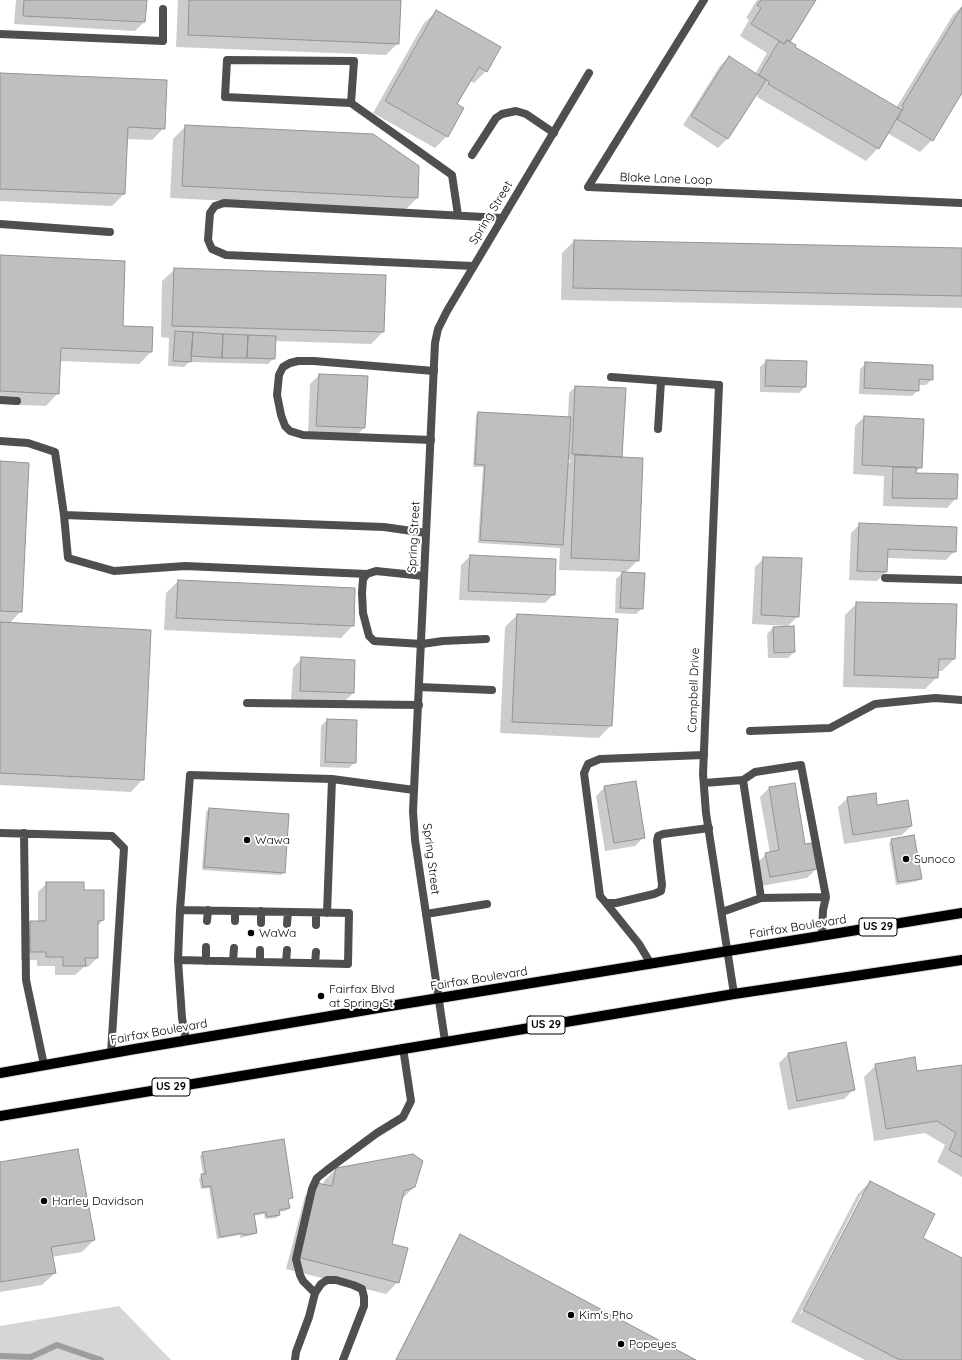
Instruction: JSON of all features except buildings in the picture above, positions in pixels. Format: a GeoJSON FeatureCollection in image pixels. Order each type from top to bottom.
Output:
{"type":"FeatureCollection","features":[{"type":"Feature","properties":{"kind":"main road","name":"Fairfax Boulevard"},"geometry":{"type":"LineString","coordinates":[[0,1073],[438,998],[962,913]]}},
{"type":"Feature","properties":{"kind":"main road","name":"US 29"},"geometry":{"type":"LineString","coordinates":[[0,1116],[734,994],[962,960]]}},
{"type":"Feature","properties":{"kind":"street","name":"Blake Lane Loop"},"geometry":{"type":"LineString","coordinates":[[704,0],[588,187],[962,203]]}},
{"type":"Feature","properties":{"kind":"street"},"geometry":{"type":"LineString","coordinates":[[0,34],[163,41],[163,9]]}},
{"type":"Feature","properties":{"kind":"street"},"geometry":{"type":"LineString","coordinates":[[351,103],[354,61],[227,60],[225,97],[351,103],[452,175],[458,215]]}},
{"type":"Feature","properties":{"kind":"street","name":"Spring Street"},"geometry":{"type":"LineString","coordinates":[[445,1041],[415,840],[414,790],[435,342],[438,329],[447,311],[589,73]]}},
{"type":"Feature","properties":{"kind":"street"},"geometry":{"type":"LineString","coordinates":[[472,155],[496,118],[502,114],[516,111],[526,114],[554,133]]}},
{"type":"Feature","properties":{"kind":"street"},"geometry":{"type":"LineString","coordinates":[[473,266],[226,255],[212,249],[208,240],[210,213],[215,206],[224,203],[502,218]]}},
{"type":"Feature","properties":{"kind":"street"},"geometry":{"type":"LineString","coordinates":[[0,224],[110,232]]}},
{"type":"Feature","properties":{"kind":"street"},"geometry":{"type":"LineString","coordinates":[[431,440],[303,435],[290,431],[285,426],[277,395],[279,375],[283,367],[298,361],[434,370]]}},
{"type":"Feature","properties":{"kind":"street"},"geometry":{"type":"LineString","coordinates":[[611,377],[660,381],[658,429]]}},
{"type":"Feature","properties":{"kind":"street","name":"Campbell Drive"},"geometry":{"type":"LineString","coordinates":[[660,381],[719,385],[704,783],[709,828],[734,994]]}},
{"type":"Feature","properties":{"kind":"street"},"geometry":{"type":"LineString","coordinates":[[0,400],[16,401]]}},
{"type":"Feature","properties":{"kind":"street"},"geometry":{"type":"LineString","coordinates":[[0,440],[28,443],[55,452],[64,515],[68,558],[114,571],[185,566],[367,574],[376,571],[424,576]]}},
{"type":"Feature","properties":{"kind":"street"},"geometry":{"type":"LineString","coordinates":[[64,515],[384,528],[426,533]]}},
{"type":"Feature","properties":{"kind":"street"},"geometry":{"type":"LineString","coordinates":[[367,574],[363,579],[363,614],[369,636],[374,641],[422,644],[443,641],[486,639]]}},
{"type":"Feature","properties":{"kind":"street"},"geometry":{"type":"LineString","coordinates":[[885,578],[962,580]]}},
{"type":"Feature","properties":{"kind":"street"},"geometry":{"type":"LineString","coordinates":[[419,688],[492,690]]}},
{"type":"Feature","properties":{"kind":"street"},"geometry":{"type":"LineString","coordinates":[[750,731],[830,728],[875,704],[935,698],[962,700]]}},
{"type":"Feature","properties":{"kind":"street"},"geometry":{"type":"LineString","coordinates":[[247,703],[419,704]]}},
{"type":"Feature","properties":{"kind":"street"},"geometry":{"type":"LineString","coordinates":[[651,964],[639,944],[600,896],[584,773],[588,764],[600,759],[704,755]]}},
{"type":"Feature","properties":{"kind":"street"},"geometry":{"type":"LineString","coordinates":[[704,783],[743,780],[755,772],[801,765],[826,897],[823,910],[822,936]]}},
{"type":"Feature","properties":{"kind":"street"},"geometry":{"type":"LineString","coordinates":[[186,1040],[182,1018],[178,960],[180,910],[190,775],[332,779],[414,790]]}},
{"type":"Feature","properties":{"kind":"street"},"geometry":{"type":"LineString","coordinates":[[327,913],[332,779]]}},
{"type":"Feature","properties":{"kind":"street"},"geometry":{"type":"LineString","coordinates":[[743,780],[761,898]]}},
{"type":"Feature","properties":{"kind":"street"},"geometry":{"type":"LineString","coordinates":[[606,903],[654,894],[661,891],[662,885],[657,841],[658,836],[663,834],[709,828]]}},
{"type":"Feature","properties":{"kind":"street"},"geometry":{"type":"LineString","coordinates":[[0,833],[112,836],[124,848],[111,1053]]}},
{"type":"Feature","properties":{"kind":"street"},"geometry":{"type":"LineString","coordinates":[[24,833],[26,980],[44,1065]]}},
{"type":"Feature","properties":{"kind":"street"},"geometry":{"type":"LineString","coordinates":[[722,912],[761,898],[826,897]]}},
{"type":"Feature","properties":{"kind":"street"},"geometry":{"type":"LineString","coordinates":[[426,914],[487,904]]}},
{"type":"Feature","properties":{"kind":"street"},"geometry":{"type":"LineString","coordinates":[[178,960],[348,964],[349,913],[180,910]]}},
{"type":"Feature","properties":{"kind":"street"},"geometry":{"type":"LineString","coordinates":[[207,921],[208,910]]}},
{"type":"Feature","properties":{"kind":"street"},"geometry":{"type":"LineString","coordinates":[[235,911],[235,921]]}},
{"type":"Feature","properties":{"kind":"street"},"geometry":{"type":"LineString","coordinates":[[261,911],[261,923]]}},
{"type":"Feature","properties":{"kind":"street"},"geometry":{"type":"LineString","coordinates":[[287,924],[288,912]]}},
{"type":"Feature","properties":{"kind":"street"},"geometry":{"type":"LineString","coordinates":[[316,913],[316,925]]}},
{"type":"Feature","properties":{"kind":"street"},"geometry":{"type":"LineString","coordinates":[[206,947],[206,960]]}},
{"type":"Feature","properties":{"kind":"street"},"geometry":{"type":"LineString","coordinates":[[233,961],[234,948]]}},
{"type":"Feature","properties":{"kind":"street"},"geometry":{"type":"LineString","coordinates":[[260,950],[260,962]]}},
{"type":"Feature","properties":{"kind":"street"},"geometry":{"type":"LineString","coordinates":[[286,962],[287,950]]}},
{"type":"Feature","properties":{"kind":"street"},"geometry":{"type":"LineString","coordinates":[[315,963],[316,952]]}},
{"type":"Feature","properties":{"kind":"street"},"geometry":{"type":"LineString","coordinates":[[315,1293],[303,1281],[296,1259],[312,1189],[317,1178],[327,1170],[377,1133],[403,1117],[411,1101],[404,1048]]}},
{"type":"Feature","properties":{"kind":"street"},"geometry":{"type":"LineString","coordinates":[[295,1360],[296,1352],[315,1293],[320,1284],[328,1280],[336,1280],[362,1289],[364,1297],[364,1306],[343,1360]]}},
{"type":"Feature","properties":{"kind":"shaded area"},"geometry":{"type":"Polygon","coordinates":[[[119,1306],[171,1360],[0,1360],[0,1326],[119,1306]]]}},
{"type":"Feature","properties":{"kind":"waterway"},"geometry":{"type":"LineString","coordinates":[[0,1356],[31,1357],[57,1345],[101,1360]]}},
{"type":"Feature","properties":{"kind":"place","name":"Wawa"},"geometry":{"type":"Point","coordinates":[247,840]}},
{"type":"Feature","properties":{"kind":"place","name":"Sunoco"},"geometry":{"type":"Point","coordinates":[906,859]}},
{"type":"Feature","properties":{"kind":"place","name":"WaWa"},"geometry":{"type":"Point","coordinates":[251,933]}},
{"type":"Feature","properties":{"kind":"place","name":"Fairfax Blvd at Spring St"},"geometry":{"type":"Point","coordinates":[321,996]}},
{"type":"Feature","properties":{"kind":"place","name":"Harley Davidson"},"geometry":{"type":"Point","coordinates":[44,1201]}},
{"type":"Feature","properties":{"kind":"place","name":"Kim's Pho"},"geometry":{"type":"Point","coordinates":[571,1315]}},
{"type":"Feature","properties":{"kind":"place","name":"Popeyes"},"geometry":{"type":"Point","coordinates":[621,1344]}}]}
